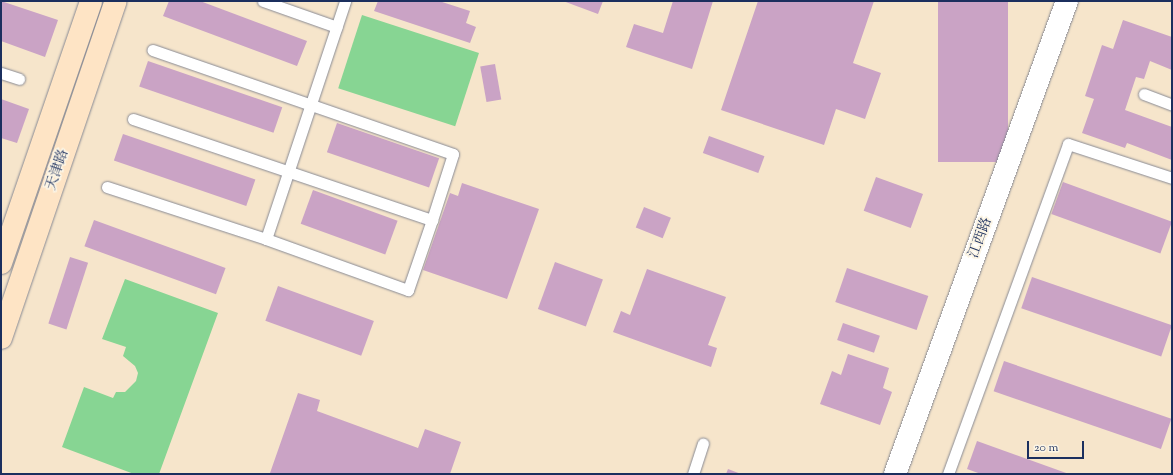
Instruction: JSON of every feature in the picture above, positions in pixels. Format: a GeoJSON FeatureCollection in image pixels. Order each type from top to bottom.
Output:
{"type":"FeatureCollection","features":[{"type":"Feature","properties":{"kind":"main road","name":"天津路"},"geometry":{"type":"LineString","coordinates":[[1,263],[91,1]]}},
{"type":"Feature","properties":{"kind":"main road","name":"天津路"},"geometry":{"type":"LineString","coordinates":[[1,338],[116,1]]}},
{"type":"Feature","properties":{"kind":"street","name":"江西路"},"geometry":{"type":"LineString","coordinates":[[895,474],[1067,1]]}},
{"type":"Feature","properties":{"kind":"lane"},"geometry":{"type":"LineString","coordinates":[[264,1],[337,26]]}},
{"type":"Feature","properties":{"kind":"lane"},"geometry":{"type":"LineString","coordinates":[[266,239],[345,1]]}},
{"type":"Feature","properties":{"kind":"lane"},"geometry":{"type":"LineString","coordinates":[[107,187],[266,239],[408,290],[432,220],[453,154],[152,50]]}},
{"type":"Feature","properties":{"kind":"lane"},"geometry":{"type":"LineString","coordinates":[[1,73],[19,79]]}},
{"type":"Feature","properties":{"kind":"lane"},"geometry":{"type":"LineString","coordinates":[[1144,94],[1172,105]]}},
{"type":"Feature","properties":{"kind":"lane"},"geometry":{"type":"LineString","coordinates":[[133,119],[289,170],[432,220]]}},
{"type":"Feature","properties":{"kind":"lane"},"geometry":{"type":"LineString","coordinates":[[948,474],[1068,144],[1172,178]]}},
{"type":"Feature","properties":{"kind":"lane"},"geometry":{"type":"LineString","coordinates":[[693,474],[703,444]]}},
{"type":"Feature","properties":{"kind":"green space"},"geometry":{"type":"Polygon","coordinates":[[[362,15],[479,53],[455,126],[338,88],[362,15]]]}},
{"type":"Feature","properties":{"kind":"green space"},"geometry":{"type":"Polygon","coordinates":[[[125,279],[218,313],[159,474],[134,474],[62,447],[84,387],[113,398],[116,392],[125,392],[136,381],[138,373],[135,366],[123,356],[126,347],[102,339],[125,279]]]}},
{"type":"Feature","properties":{"kind":"building"},"geometry":{"type":"Polygon","coordinates":[[[1,1],[58,20],[45,57],[1,41],[1,1]]]}},
{"type":"Feature","properties":{"kind":"building"},"geometry":{"type":"Polygon","coordinates":[[[169,1],[200,1],[307,41],[297,66],[163,16],[169,1]]]}},
{"type":"Feature","properties":{"kind":"building"},"geometry":{"type":"Polygon","coordinates":[[[378,1],[439,1],[470,11],[466,23],[476,27],[470,43],[374,11],[378,1]]]}},
{"type":"Feature","properties":{"kind":"building"},"geometry":{"type":"Polygon","coordinates":[[[563,1],[603,1],[598,14],[563,1]]]}},
{"type":"Feature","properties":{"kind":"building"},"geometry":{"type":"Polygon","coordinates":[[[673,1],[713,1],[692,69],[626,47],[634,24],[663,33],[673,1]]]}},
{"type":"Feature","properties":{"kind":"building"},"geometry":{"type":"Polygon","coordinates":[[[758,1],[874,1],[853,63],[881,73],[865,119],[836,109],[824,145],[721,110],[758,1]]]}},
{"type":"Feature","properties":{"kind":"building"},"geometry":{"type":"Polygon","coordinates":[[[938,1],[1008,1],[1008,162],[938,162],[938,1]]]}},
{"type":"Feature","properties":{"kind":"building"},"geometry":{"type":"Polygon","coordinates":[[[1123,20],[1172,37],[1172,70],[1150,61],[1144,79],[1136,77],[1125,110],[1172,127],[1172,160],[1127,143],[1125,148],[1082,133],[1094,99],[1085,96],[1102,45],[1113,49],[1123,20]]]}},
{"type":"Feature","properties":{"kind":"building"},"geometry":{"type":"Polygon","coordinates":[[[148,61],[282,107],[273,133],[139,87],[148,61]]]}},
{"type":"Feature","properties":{"kind":"building"},"geometry":{"type":"Polygon","coordinates":[[[495,64],[501,99],[486,102],[480,67],[495,64]]]}},
{"type":"Feature","properties":{"kind":"building"},"geometry":{"type":"Polygon","coordinates":[[[1,99],[29,109],[17,143],[1,138],[1,99]]]}},
{"type":"Feature","properties":{"kind":"building"},"geometry":{"type":"Polygon","coordinates":[[[337,123],[439,158],[429,187],[327,152],[337,123]]]}},
{"type":"Feature","properties":{"kind":"building"},"geometry":{"type":"Polygon","coordinates":[[[123,134],[255,180],[246,206],[114,160],[123,134]]]}},
{"type":"Feature","properties":{"kind":"building"},"geometry":{"type":"Polygon","coordinates":[[[709,136],[764,156],[758,173],[703,153],[709,136]]]}},
{"type":"Feature","properties":{"kind":"building"},"geometry":{"type":"Polygon","coordinates":[[[876,177],[923,194],[911,228],[864,211],[876,177]]]}},
{"type":"Feature","properties":{"kind":"building"},"geometry":{"type":"Polygon","coordinates":[[[1063,182],[1172,222],[1160,254],[1051,214],[1063,182]]]}},
{"type":"Feature","properties":{"kind":"building"},"geometry":{"type":"Polygon","coordinates":[[[462,183],[539,209],[507,299],[423,270],[450,193],[458,196],[462,183]]]}},
{"type":"Feature","properties":{"kind":"building"},"geometry":{"type":"Polygon","coordinates":[[[313,190],[398,221],[385,255],[301,224],[313,190]]]}},
{"type":"Feature","properties":{"kind":"building"},"geometry":{"type":"Polygon","coordinates":[[[644,207],[671,218],[663,238],[636,227],[644,207]]]}},
{"type":"Feature","properties":{"kind":"building"},"geometry":{"type":"Polygon","coordinates":[[[94,220],[226,268],[216,294],[84,246],[94,220]]]}},
{"type":"Feature","properties":{"kind":"building"},"geometry":{"type":"Polygon","coordinates":[[[70,257],[88,263],[66,329],[48,324],[70,257]]]}},
{"type":"Feature","properties":{"kind":"building"},"geometry":{"type":"Polygon","coordinates":[[[555,262],[603,279],[586,326],[538,309],[555,262]]]}},
{"type":"Feature","properties":{"kind":"building"},"geometry":{"type":"Polygon","coordinates":[[[847,268],[928,296],[917,330],[835,302],[847,268]]]}},
{"type":"Feature","properties":{"kind":"building"},"geometry":{"type":"Polygon","coordinates":[[[647,269],[726,297],[708,345],[717,348],[711,367],[613,332],[621,311],[630,315],[647,269]]]}},
{"type":"Feature","properties":{"kind":"building"},"geometry":{"type":"Polygon","coordinates":[[[1032,277],[1172,325],[1161,356],[1021,308],[1032,277]]]}},
{"type":"Feature","properties":{"kind":"building"},"geometry":{"type":"Polygon","coordinates":[[[278,286],[374,321],[361,356],[265,321],[278,286]]]}},
{"type":"Feature","properties":{"kind":"building"},"geometry":{"type":"Polygon","coordinates":[[[843,323],[880,336],[874,353],[837,340],[843,323]]]}},
{"type":"Feature","properties":{"kind":"building"},"geometry":{"type":"Polygon","coordinates":[[[848,354],[889,368],[883,388],[892,392],[880,425],[820,404],[832,371],[841,375],[848,354]]]}},
{"type":"Feature","properties":{"kind":"building"},"geometry":{"type":"Polygon","coordinates":[[[1004,361],[1171,419],[1161,449],[994,391],[1004,361]]]}},
{"type":"Feature","properties":{"kind":"building"},"geometry":{"type":"Polygon","coordinates":[[[298,393],[320,400],[317,411],[418,448],[425,429],[461,442],[450,474],[270,473],[298,393]]]}},
{"type":"Feature","properties":{"kind":"building"},"geometry":{"type":"Polygon","coordinates":[[[977,441],[1069,474],[981,474],[967,469],[977,441]]]}},
{"type":"Feature","properties":{"kind":"building"},"geometry":{"type":"Polygon","coordinates":[[[728,469],[741,474],[726,474],[728,469]]]}}]}
